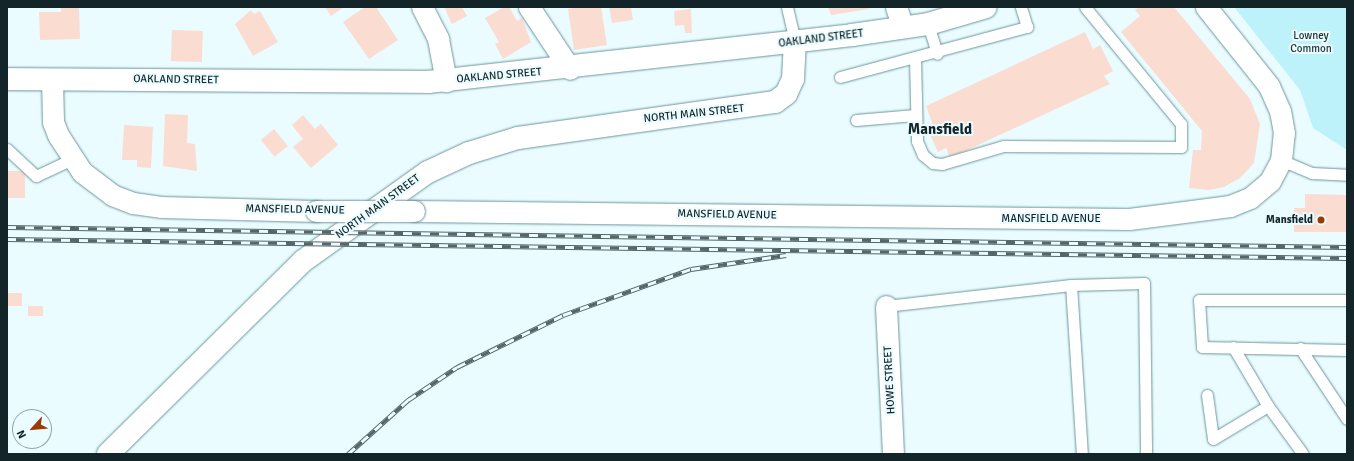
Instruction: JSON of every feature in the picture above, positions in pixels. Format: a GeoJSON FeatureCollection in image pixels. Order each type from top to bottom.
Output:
{"type":"FeatureCollection","features":[{"type":"Feature","properties":{"kind":"main road","name":"OAKLAND STREET"},"geometry":{"type":"LineString","coordinates":[[7,80],[446,81],[570,69],[795,42],[928,24],[986,7]]}},
{"type":"Feature","properties":{"kind":"main road","name":"NORTH MAIN STREET"},"geometry":{"type":"LineString","coordinates":[[108,454],[303,261],[428,172],[469,153],[518,138],[775,102],[786,94],[793,79],[795,42]]}},
{"type":"Feature","properties":{"kind":"street"},"geometry":{"type":"LineString","coordinates":[[422,7],[438,38],[446,81]]}},
{"type":"Feature","properties":{"kind":"street"},"geometry":{"type":"LineString","coordinates":[[529,7],[570,69]]}},
{"type":"Feature","properties":{"kind":"street"},"geometry":{"type":"LineString","coordinates":[[896,7],[903,27]]}},
{"type":"Feature","properties":{"kind":"street","name":"MANSFIELD AVENUE"},"geometry":{"type":"LineString","coordinates":[[52,80],[53,122],[72,159],[95,184],[133,203],[205,210],[1130,219],[1230,206],[1250,198],[1270,182],[1281,160],[1284,133],[1280,110],[1269,86],[1206,7]]}},
{"type":"Feature","properties":{"kind":"street","name":"HOWE STREET"},"geometry":{"type":"LineString","coordinates":[[886,306],[893,454]]}},
{"type":"Feature","properties":{"kind":"lane"},"geometry":{"type":"LineString","coordinates":[[787,7],[795,42]]}},
{"type":"Feature","properties":{"kind":"lane"},"geometry":{"type":"LineString","coordinates":[[840,77],[937,54],[1027,27],[1021,7]]}},
{"type":"Feature","properties":{"kind":"lane"},"geometry":{"type":"LineString","coordinates":[[915,59],[916,115],[921,152],[933,163],[942,164],[1003,146],[1180,147],[1181,124],[1085,7]]}},
{"type":"Feature","properties":{"kind":"lane"},"geometry":{"type":"LineString","coordinates":[[928,24],[937,54]]}},
{"type":"Feature","properties":{"kind":"lane"},"geometry":{"type":"LineString","coordinates":[[856,120],[916,115]]}},
{"type":"Feature","properties":{"kind":"lane"},"geometry":{"type":"LineString","coordinates":[[7,149],[36,176],[72,159]]}},
{"type":"Feature","properties":{"kind":"lane"},"geometry":{"type":"LineString","coordinates":[[1281,160],[1312,173],[1347,175]]}},
{"type":"Feature","properties":{"kind":"lane"},"geometry":{"type":"LineString","coordinates":[[886,306],[1071,285],[1144,283],[1146,454]]}},
{"type":"Feature","properties":{"kind":"lane"},"geometry":{"type":"LineString","coordinates":[[1071,285],[1082,454]]}},
{"type":"Feature","properties":{"kind":"lane"},"geometry":{"type":"LineString","coordinates":[[1347,300],[1199,300],[1202,347],[1347,350]]}},
{"type":"Feature","properties":{"kind":"lane"},"geometry":{"type":"LineString","coordinates":[[1233,347],[1268,406],[1303,454]]}},
{"type":"Feature","properties":{"kind":"lane"},"geometry":{"type":"LineString","coordinates":[[1300,348],[1347,419]]}},
{"type":"Feature","properties":{"kind":"lane"},"geometry":{"type":"LineString","coordinates":[[1207,395],[1213,439],[1268,406]]}},
{"type":"Feature","properties":{"kind":"green space","name":"Lowney Common"},"geometry":{"type":"Polygon","coordinates":[[[1234,7],[1347,7],[1347,150],[1313,128],[1300,90],[1234,7]]]}},
{"type":"Feature","properties":{"kind":"building"},"geometry":{"type":"Polygon","coordinates":[[[61,7],[79,7],[80,39],[40,40],[39,12],[61,12],[61,7]]]}},
{"type":"Feature","properties":{"kind":"building"},"geometry":{"type":"Polygon","coordinates":[[[325,7],[344,7],[331,16],[325,7]]]}},
{"type":"Feature","properties":{"kind":"building"},"geometry":{"type":"Polygon","coordinates":[[[365,7],[376,7],[398,40],[369,59],[343,22],[365,7]]]}},
{"type":"Feature","properties":{"kind":"building"},"geometry":{"type":"Polygon","coordinates":[[[444,7],[462,7],[467,16],[452,24],[444,7]]]}},
{"type":"Feature","properties":{"kind":"building"},"geometry":{"type":"Polygon","coordinates":[[[504,7],[509,7],[517,21],[522,18],[531,42],[503,59],[495,44],[499,42],[485,18],[504,7]]]}},
{"type":"Feature","properties":{"kind":"building"},"geometry":{"type":"Polygon","coordinates":[[[579,7],[601,7],[607,45],[574,50],[568,9],[579,7]]]}},
{"type":"Feature","properties":{"kind":"building"},"geometry":{"type":"Polygon","coordinates":[[[609,7],[631,7],[633,20],[612,23],[609,7]]]}},
{"type":"Feature","properties":{"kind":"building"},"geometry":{"type":"Polygon","coordinates":[[[828,7],[868,7],[869,9],[831,15],[828,7]]]}},
{"type":"Feature","properties":{"kind":"building"},"geometry":{"type":"Polygon","coordinates":[[[1139,7],[1174,7],[1250,99],[1260,124],[1254,163],[1240,178],[1224,187],[1209,190],[1189,188],[1193,150],[1201,150],[1202,131],[1121,32],[1140,16],[1135,10],[1139,7]]]}},
{"type":"Feature","properties":{"kind":"building"},"geometry":{"type":"Polygon","coordinates":[[[691,9],[692,33],[685,33],[684,25],[675,26],[674,11],[691,9]]]}},
{"type":"Feature","properties":{"kind":"building"},"geometry":{"type":"Polygon","coordinates":[[[251,10],[254,14],[260,11],[278,42],[253,56],[235,24],[251,10]]]}},
{"type":"Feature","properties":{"kind":"building"},"geometry":{"type":"Polygon","coordinates":[[[172,30],[203,31],[202,62],[171,61],[172,30]]]}},
{"type":"Feature","properties":{"kind":"building"},"geometry":{"type":"Polygon","coordinates":[[[1085,32],[1093,49],[1100,45],[1113,71],[1104,76],[1110,84],[950,158],[946,148],[938,152],[926,126],[932,123],[926,106],[1085,32]]]}},
{"type":"Feature","properties":{"kind":"building"},"geometry":{"type":"Polygon","coordinates":[[[165,114],[188,115],[187,143],[195,144],[197,171],[163,166],[165,114]]]}},
{"type":"Feature","properties":{"kind":"building"},"geometry":{"type":"Polygon","coordinates":[[[303,115],[315,129],[321,124],[338,145],[311,168],[293,147],[303,139],[292,125],[303,115]]]}},
{"type":"Feature","properties":{"kind":"building"},"geometry":{"type":"Polygon","coordinates":[[[124,125],[153,127],[151,168],[137,167],[137,160],[122,160],[124,125]]]}},
{"type":"Feature","properties":{"kind":"building"},"geometry":{"type":"Polygon","coordinates":[[[274,129],[288,146],[275,157],[261,140],[274,129]]]}},
{"type":"Feature","properties":{"kind":"building"},"geometry":{"type":"Polygon","coordinates":[[[7,171],[25,171],[25,198],[7,198],[7,171]]]}},
{"type":"Feature","properties":{"kind":"building","name":"Mansfield"},"geometry":{"type":"Polygon","coordinates":[[[1305,194],[1347,195],[1347,232],[1294,232],[1294,208],[1305,208],[1305,194]]]}},
{"type":"Feature","properties":{"kind":"building"},"geometry":{"type":"Polygon","coordinates":[[[7,293],[22,293],[22,306],[7,306],[7,293]]]}},
{"type":"Feature","properties":{"kind":"building"},"geometry":{"type":"Polygon","coordinates":[[[28,306],[43,306],[43,316],[28,316],[28,306]]]}},
{"type":"Feature","properties":{"kind":"railway"},"geometry":{"type":"LineString","coordinates":[[7,227],[1347,247]]}},
{"type":"Feature","properties":{"kind":"railway"},"geometry":{"type":"LineString","coordinates":[[7,239],[1347,258]]}},
{"type":"Feature","properties":{"kind":"railway"},"geometry":{"type":"LineString","coordinates":[[348,454],[408,400],[457,367],[563,315],[691,269],[786,255]]}},
{"type":"Feature","properties":{"kind":"place","name":"Mansfield"},"geometry":{"type":"Point","coordinates":[1321,220]}},
{"type":"Feature","properties":{"kind":"district","name":"Mansfield"},"geometry":{"type":"Point","coordinates":[940,130]}}]}
